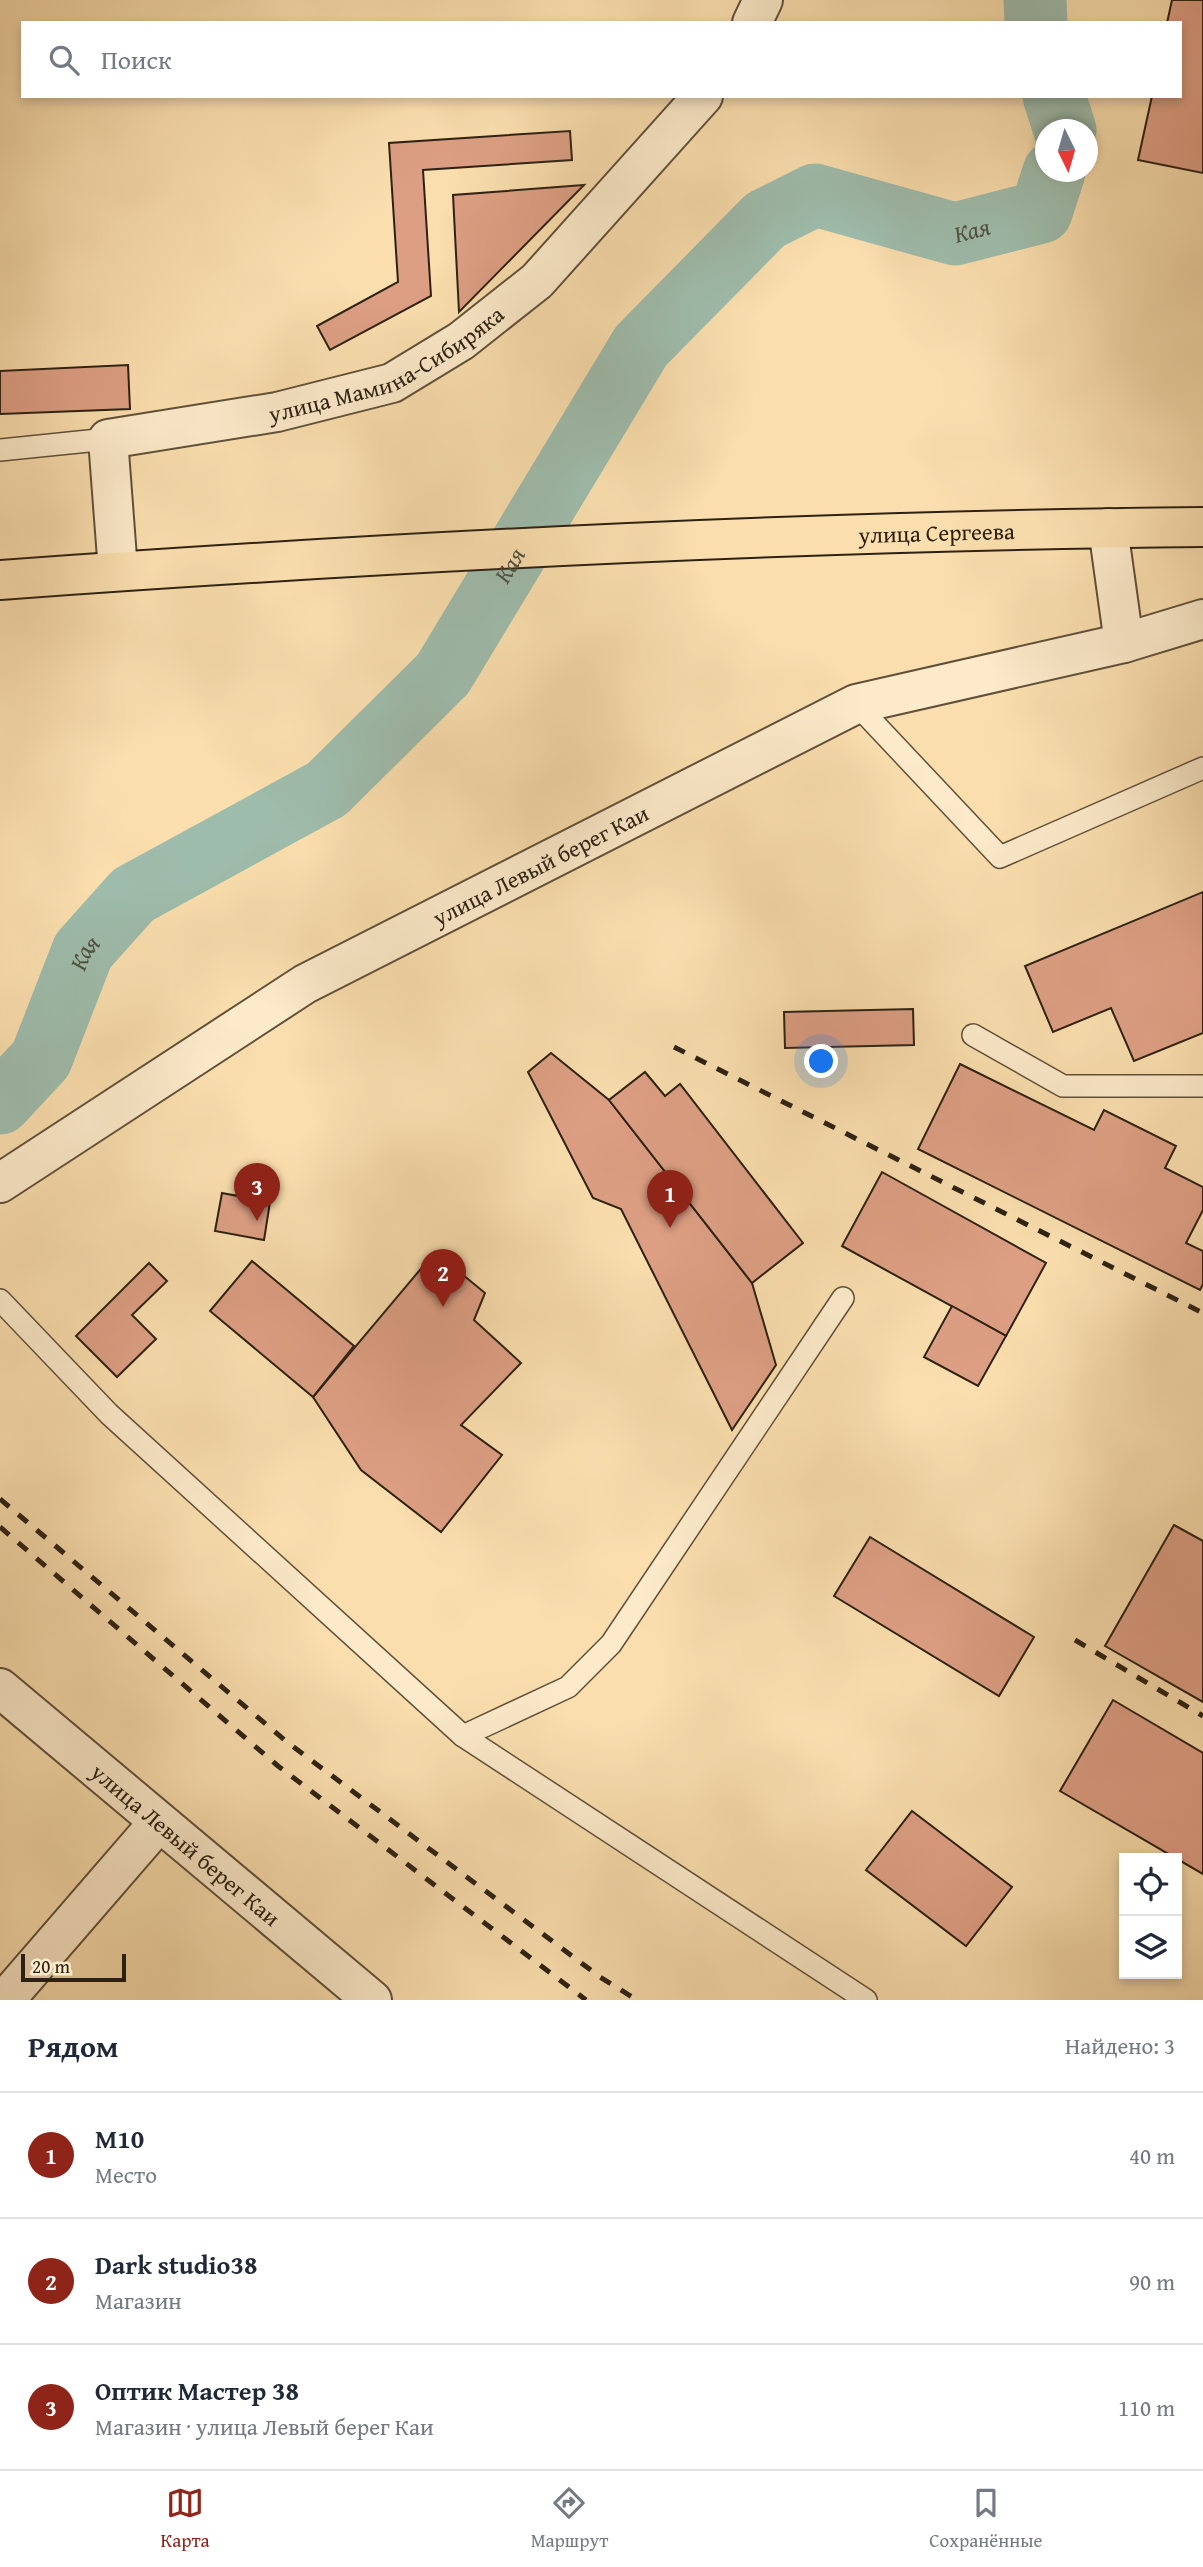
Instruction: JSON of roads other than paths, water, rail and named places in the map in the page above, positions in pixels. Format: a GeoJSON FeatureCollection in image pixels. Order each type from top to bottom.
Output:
{"type":"FeatureCollection","features":[{"type":"Feature","properties":{"kind":"main road","name":"улица Сергеева"},"geometry":{"type":"LineString","coordinates":[[0,580],[331,557],[670,541],[1203,527]]}},
{"type":"Feature","properties":{"kind":"street"},"geometry":{"type":"LineString","coordinates":[[753,21],[763,0]]}},
{"type":"Feature","properties":{"kind":"street","name":"улица Мамина-Сибиряка"},"geometry":{"type":"LineString","coordinates":[[108,439],[277,412],[392,383],[461,341],[537,281],[702,98]]}},
{"type":"Feature","properties":{"kind":"street"},"geometry":{"type":"LineString","coordinates":[[108,439],[117,571]]}},
{"type":"Feature","properties":{"kind":"street"},"geometry":{"type":"LineString","coordinates":[[1108,528],[1124,643]]}},
{"type":"Feature","properties":{"kind":"street","name":"улица Левый берег Каи"},"geometry":{"type":"LineString","coordinates":[[0,1183],[305,984],[856,704],[1124,643],[1203,619]]}},
{"type":"Feature","properties":{"kind":"street","name":"улица Левый берег Каи"},"geometry":{"type":"LineString","coordinates":[[0,1688],[372,2000]]}},
{"type":"Feature","properties":{"kind":"street"},"geometry":{"type":"LineString","coordinates":[[5,2000],[159,1822]]}},
{"type":"Feature","properties":{"kind":"lane"},"geometry":{"type":"LineString","coordinates":[[0,450],[108,439]]}},
{"type":"Feature","properties":{"kind":"lane"},"geometry":{"type":"LineString","coordinates":[[856,704],[1000,857],[1203,768]]}},
{"type":"Feature","properties":{"kind":"lane"},"geometry":{"type":"LineString","coordinates":[[972,1035],[1063,1086],[1203,1086]]}},
{"type":"Feature","properties":{"kind":"lane"},"geometry":{"type":"LineString","coordinates":[[463,1737],[568,1687],[611,1644],[843,1298]]}},
{"type":"Feature","properties":{"kind":"lane"},"geometry":{"type":"LineString","coordinates":[[0,1300],[109,1414],[463,1737],[866,2000]]}},
{"type":"Feature","properties":{"kind":"waterway","name":"Кая"},"geometry":{"type":"LineString","coordinates":[[1035,0],[1036,21]]}},
{"type":"Feature","properties":{"kind":"waterway","name":"Кая"},"geometry":{"type":"LineString","coordinates":[[1055,98],[1061,119]]}},
{"type":"Feature","properties":{"kind":"waterway","name":"Кая"},"geometry":{"type":"LineString","coordinates":[[0,1103],[41,1059],[83,951],[133,895],[327,789],[443,674],[641,346],[765,220],[815,195],[955,234],[1041,212],[1051,182]]}},
{"type":"Feature","properties":{"kind":"railway"},"geometry":{"type":"LineString","coordinates":[[674,1047],[1203,1313]]}},
{"type":"Feature","properties":{"kind":"railway"},"geometry":{"type":"LineString","coordinates":[[0,1499],[287,1742],[600,1977],[637,2000]]}},
{"type":"Feature","properties":{"kind":"railway"},"geometry":{"type":"LineString","coordinates":[[0,1527],[278,1766],[586,2000]]}},
{"type":"Feature","properties":{"kind":"railway"},"geometry":{"type":"LineString","coordinates":[[1075,1640],[1203,1716]]}},
{"type":"Feature","properties":{"kind":"place","name":"Оптик Мастер 38"},"geometry":{"type":"Point","coordinates":[257,1221]}},
{"type":"Feature","properties":{"kind":"place","name":"M10"},"geometry":{"type":"Point","coordinates":[670,1228]}},
{"type":"Feature","properties":{"kind":"place","name":"Dark studio38"},"geometry":{"type":"Point","coordinates":[443,1307]}}]}
